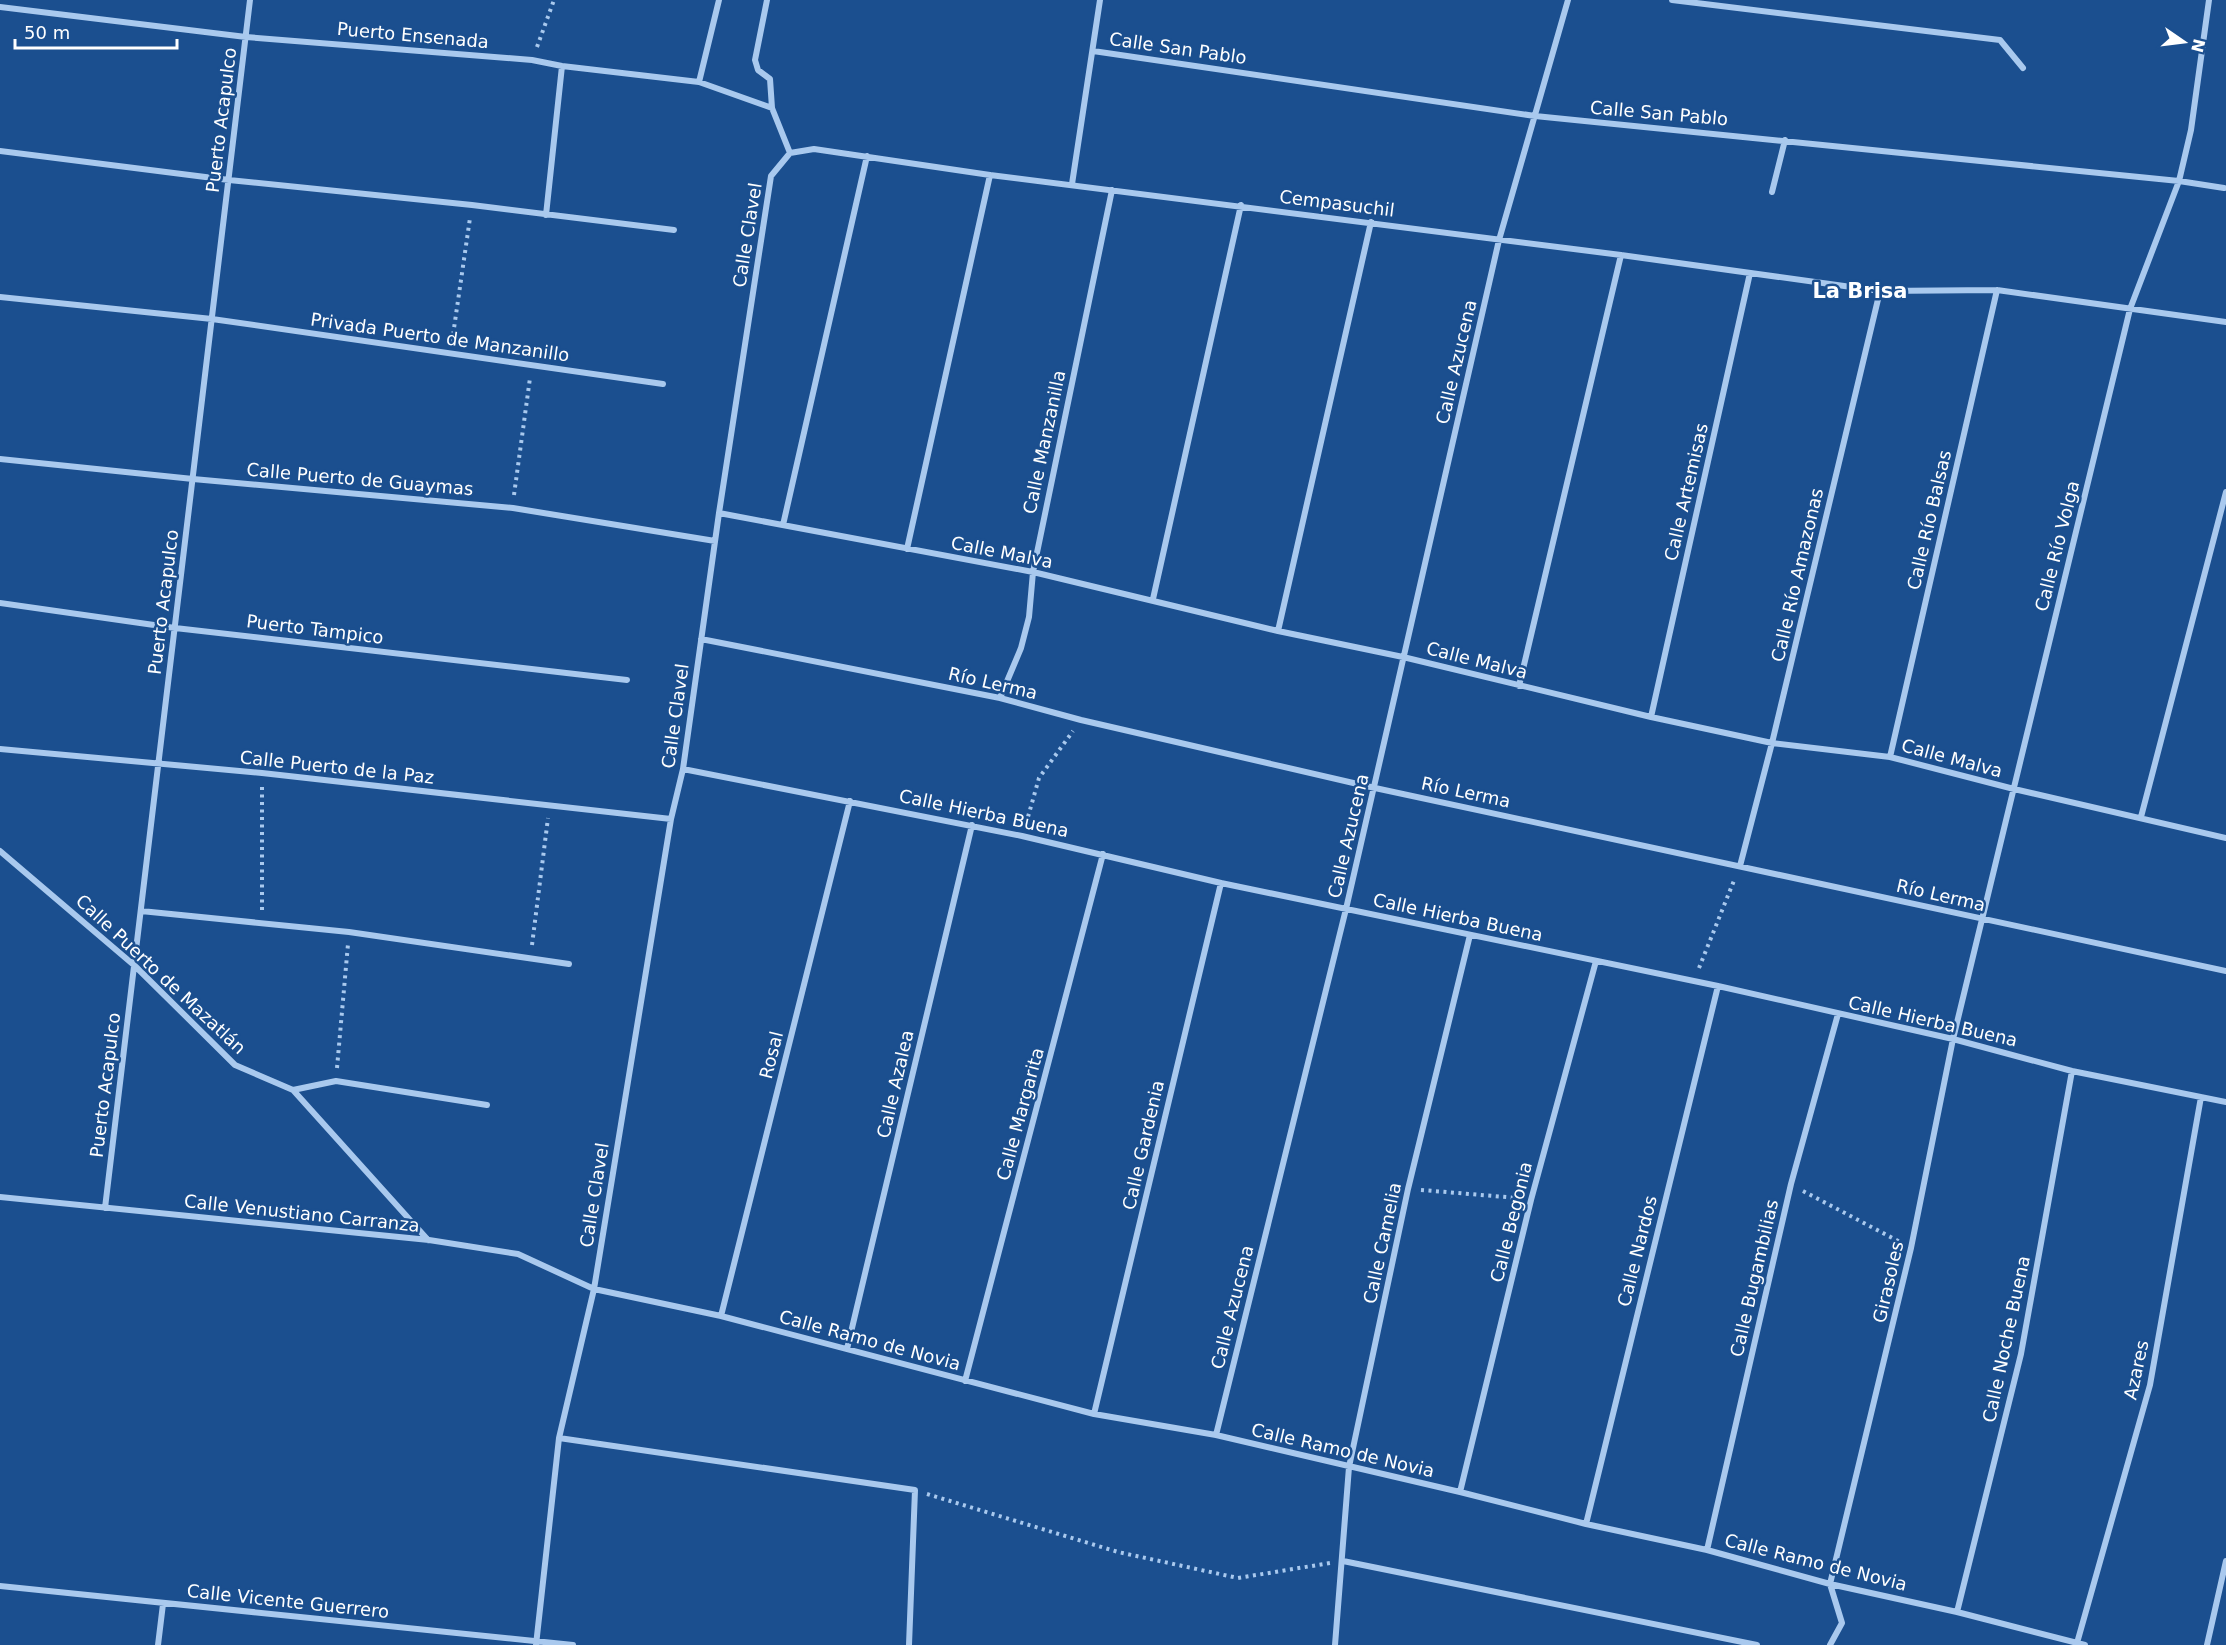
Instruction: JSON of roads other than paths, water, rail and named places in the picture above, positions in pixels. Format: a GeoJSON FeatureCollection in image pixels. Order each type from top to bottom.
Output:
{"type":"FeatureCollection","features":[{"type":"Feature","properties":{"kind":"street","name":"Puerto Acapulco"},"geometry":{"type":"LineString","coordinates":[[105,1208],[250,0]]}},
{"type":"Feature","properties":{"kind":"street"},"geometry":{"type":"LineString","coordinates":[[699,82],[719,0]]}},
{"type":"Feature","properties":{"kind":"street"},"geometry":{"type":"LineString","coordinates":[[767,0],[755,60],[758,70],[770,79],[772,108],[790,153]]}},
{"type":"Feature","properties":{"kind":"street"},"geometry":{"type":"LineString","coordinates":[[1072,184],[1100,0]]}},
{"type":"Feature","properties":{"kind":"street","name":"Calle Azucena"},"geometry":{"type":"LineString","coordinates":[[1216,1435],[1375,788],[1499,240],[1568,0]]}},
{"type":"Feature","properties":{"kind":"street"},"geometry":{"type":"LineString","coordinates":[[1672,0],[2000,40],[2023,68]]}},
{"type":"Feature","properties":{"kind":"street","name":"Calle Río Volga"},"geometry":{"type":"LineString","coordinates":[[1983,920],[2130,309],[2178,181],[2192,130],[2209,0]]}},
{"type":"Feature","properties":{"kind":"street","name":"Puerto Ensenada"},"geometry":{"type":"LineString","coordinates":[[0,7],[246,37],[532,60],[562,66],[699,82],[772,108]]}},
{"type":"Feature","properties":{"kind":"street","name":"Calle San Pablo"},"geometry":{"type":"LineString","coordinates":[[1093,51],[1535,116],[2178,181],[2224,188]]}},
{"type":"Feature","properties":{"kind":"street"},"geometry":{"type":"LineString","coordinates":[[546,215],[562,66]]}},
{"type":"Feature","properties":{"kind":"street"},"geometry":{"type":"LineString","coordinates":[[1772,192],[1785,140]]}},
{"type":"Feature","properties":{"kind":"street","name":"Cempasuchil"},"geometry":{"type":"LineString","coordinates":[[790,153],[813,149],[990,175],[1241,205],[1880,291],[1997,290],[2226,322]]}},
{"type":"Feature","properties":{"kind":"street"},"geometry":{"type":"LineString","coordinates":[[0,151],[229,180],[472,205],[674,230]]}},
{"type":"Feature","properties":{"kind":"street","name":"Calle Clavel"},"geometry":{"type":"LineString","coordinates":[[536,1643],[559,1438],[594,1288],[671,819],[683,769],[719,513],[771,176],[790,153]]}},
{"type":"Feature","properties":{"kind":"street"},"geometry":{"type":"LineString","coordinates":[[783,525],[867,156]]}},
{"type":"Feature","properties":{"kind":"street"},"geometry":{"type":"LineString","coordinates":[[907,549],[990,175]]}},
{"type":"Feature","properties":{"kind":"street","name":"Calle Manzanilla"},"geometry":{"type":"LineString","coordinates":[[1000,698],[1024,638],[1029,617],[1033,572],[1112,190]]}},
{"type":"Feature","properties":{"kind":"street"},"geometry":{"type":"LineString","coordinates":[[1153,599],[1241,205]]}},
{"type":"Feature","properties":{"kind":"street"},"geometry":{"type":"LineString","coordinates":[[1278,631],[1371,222]]}},
{"type":"Feature","properties":{"kind":"street"},"geometry":{"type":"LineString","coordinates":[[1519,686],[1621,255]]}},
{"type":"Feature","properties":{"kind":"street","name":"Calle Artemisas"},"geometry":{"type":"LineString","coordinates":[[1651,717],[1750,273]]}},
{"type":"Feature","properties":{"kind":"street","name":"Calle Río Balsas"},"geometry":{"type":"LineString","coordinates":[[1890,757],[1997,290]]}},
{"type":"Feature","properties":{"kind":"street","name":"Calle Río Amazonas"},"geometry":{"type":"LineString","coordinates":[[1740,866],[1772,743],[1880,291]]}},
{"type":"Feature","properties":{"kind":"street","name":"Privada Puerto de Manzanillo"},"geometry":{"type":"LineString","coordinates":[[0,297],[212,319],[663,384]]}},
{"type":"Feature","properties":{"kind":"street","name":"Calle Puerto de Guaymas"},"geometry":{"type":"LineString","coordinates":[[0,459],[513,508],[715,541]]}},
{"type":"Feature","properties":{"kind":"street"},"geometry":{"type":"LineString","coordinates":[[2141,817],[2226,492]]}},
{"type":"Feature","properties":{"kind":"street","name":"Calle Malva"},"geometry":{"type":"LineString","coordinates":[[719,513],[1033,572],[1651,717],[1772,743],[1890,757],[2014,789],[2226,838]]}},
{"type":"Feature","properties":{"kind":"street","name":"Puerto Tampico"},"geometry":{"type":"LineString","coordinates":[[0,603],[175,628],[627,680]]}},
{"type":"Feature","properties":{"kind":"street","name":"Río Lerma"},"geometry":{"type":"LineString","coordinates":[[701,639],[1000,698],[1081,720],[1375,788],[2226,971]]}},
{"type":"Feature","properties":{"kind":"street","name":"Calle Puerto de la Paz"},"geometry":{"type":"LineString","coordinates":[[0,749],[262,773],[671,819]]}},
{"type":"Feature","properties":{"kind":"street","name":"Calle Hierba Buena"},"geometry":{"type":"LineString","coordinates":[[683,769],[1023,836],[1221,883],[1718,986],[1953,1039],[2072,1071],[2226,1102]]}},
{"type":"Feature","properties":{"kind":"street","name":"Rosal"},"geometry":{"type":"LineString","coordinates":[[721,1316],[850,801]]}},
{"type":"Feature","properties":{"kind":"street","name":"Calle Azalea"},"geometry":{"type":"LineString","coordinates":[[847,1349],[972,825]]}},
{"type":"Feature","properties":{"kind":"street","name":"Calle Puerto de Mazatlán"},"geometry":{"type":"LineString","coordinates":[[0,850],[135,966],[236,1065],[293,1090],[429,1240]]}},
{"type":"Feature","properties":{"kind":"street","name":"Calle Margarita"},"geometry":{"type":"LineString","coordinates":[[965,1381],[1103,854]]}},
{"type":"Feature","properties":{"kind":"street","name":"Calle Gardenia"},"geometry":{"type":"LineString","coordinates":[[1094,1414],[1221,883]]}},
{"type":"Feature","properties":{"kind":"street"},"geometry":{"type":"LineString","coordinates":[[141,911],[349,932],[569,964]]}},
{"type":"Feature","properties":{"kind":"street","name":"Girasoles"},"geometry":{"type":"LineString","coordinates":[[1830,1584],[1911,1248],[1953,1039],[1983,920]]}},
{"type":"Feature","properties":{"kind":"street","name":"Calle Camelia"},"geometry":{"type":"LineString","coordinates":[[1335,1645],[1349,1467],[1408,1189],[1470,935]]}},
{"type":"Feature","properties":{"kind":"street","name":"Calle Begonia"},"geometry":{"type":"LineString","coordinates":[[1460,1492],[1531,1200],[1596,961]]}},
{"type":"Feature","properties":{"kind":"street","name":"Calle Nardos"},"geometry":{"type":"LineString","coordinates":[[1586,1524],[1718,986]]}},
{"type":"Feature","properties":{"kind":"street","name":"Calle Bugambilias"},"geometry":{"type":"LineString","coordinates":[[1707,1550],[1791,1184],[1838,1014]]}},
{"type":"Feature","properties":{"kind":"street","name":"Calle Noche Buena"},"geometry":{"type":"LineString","coordinates":[[1957,1612],[2021,1354],[2072,1071]]}},
{"type":"Feature","properties":{"kind":"street"},"geometry":{"type":"LineString","coordinates":[[293,1090],[336,1081],[487,1105]]}},
{"type":"Feature","properties":{"kind":"street","name":"Azares"},"geometry":{"type":"LineString","coordinates":[[2077,1643],[2150,1385],[2201,1097]]}},
{"type":"Feature","properties":{"kind":"street","name":"Calle Venustiano Carranza"},"geometry":{"type":"LineString","coordinates":[[0,1197],[429,1240],[518,1254],[594,1288]]}},
{"type":"Feature","properties":{"kind":"street","name":"Calle Ramo de Novia"},"geometry":{"type":"LineString","coordinates":[[594,1288],[721,1316],[1094,1414],[1216,1435],[1586,1524],[1707,1550],[1830,1584],[1957,1612],[2085,1645]]}},
{"type":"Feature","properties":{"kind":"street"},"geometry":{"type":"LineString","coordinates":[[559,1438],[915,1490],[909,1645]]}},
{"type":"Feature","properties":{"kind":"street"},"geometry":{"type":"LineString","coordinates":[[1343,1561],[1757,1645]]}},
{"type":"Feature","properties":{"kind":"street"},"geometry":{"type":"LineString","coordinates":[[2207,1645],[2226,1561]]}},
{"type":"Feature","properties":{"kind":"street"},"geometry":{"type":"LineString","coordinates":[[1830,1584],[1842,1623],[1830,1645]]}},
{"type":"Feature","properties":{"kind":"street","name":"Calle Vicente Guerrero"},"geometry":{"type":"LineString","coordinates":[[0,1586],[536,1643],[573,1645]]}},
{"type":"Feature","properties":{"kind":"street"},"geometry":{"type":"LineString","coordinates":[[158,1645],[163,1604]]}},
{"type":"Feature","properties":{"kind":"district","name":"La Brisa"},"geometry":{"type":"Point","coordinates":[1860,291]}}]}
